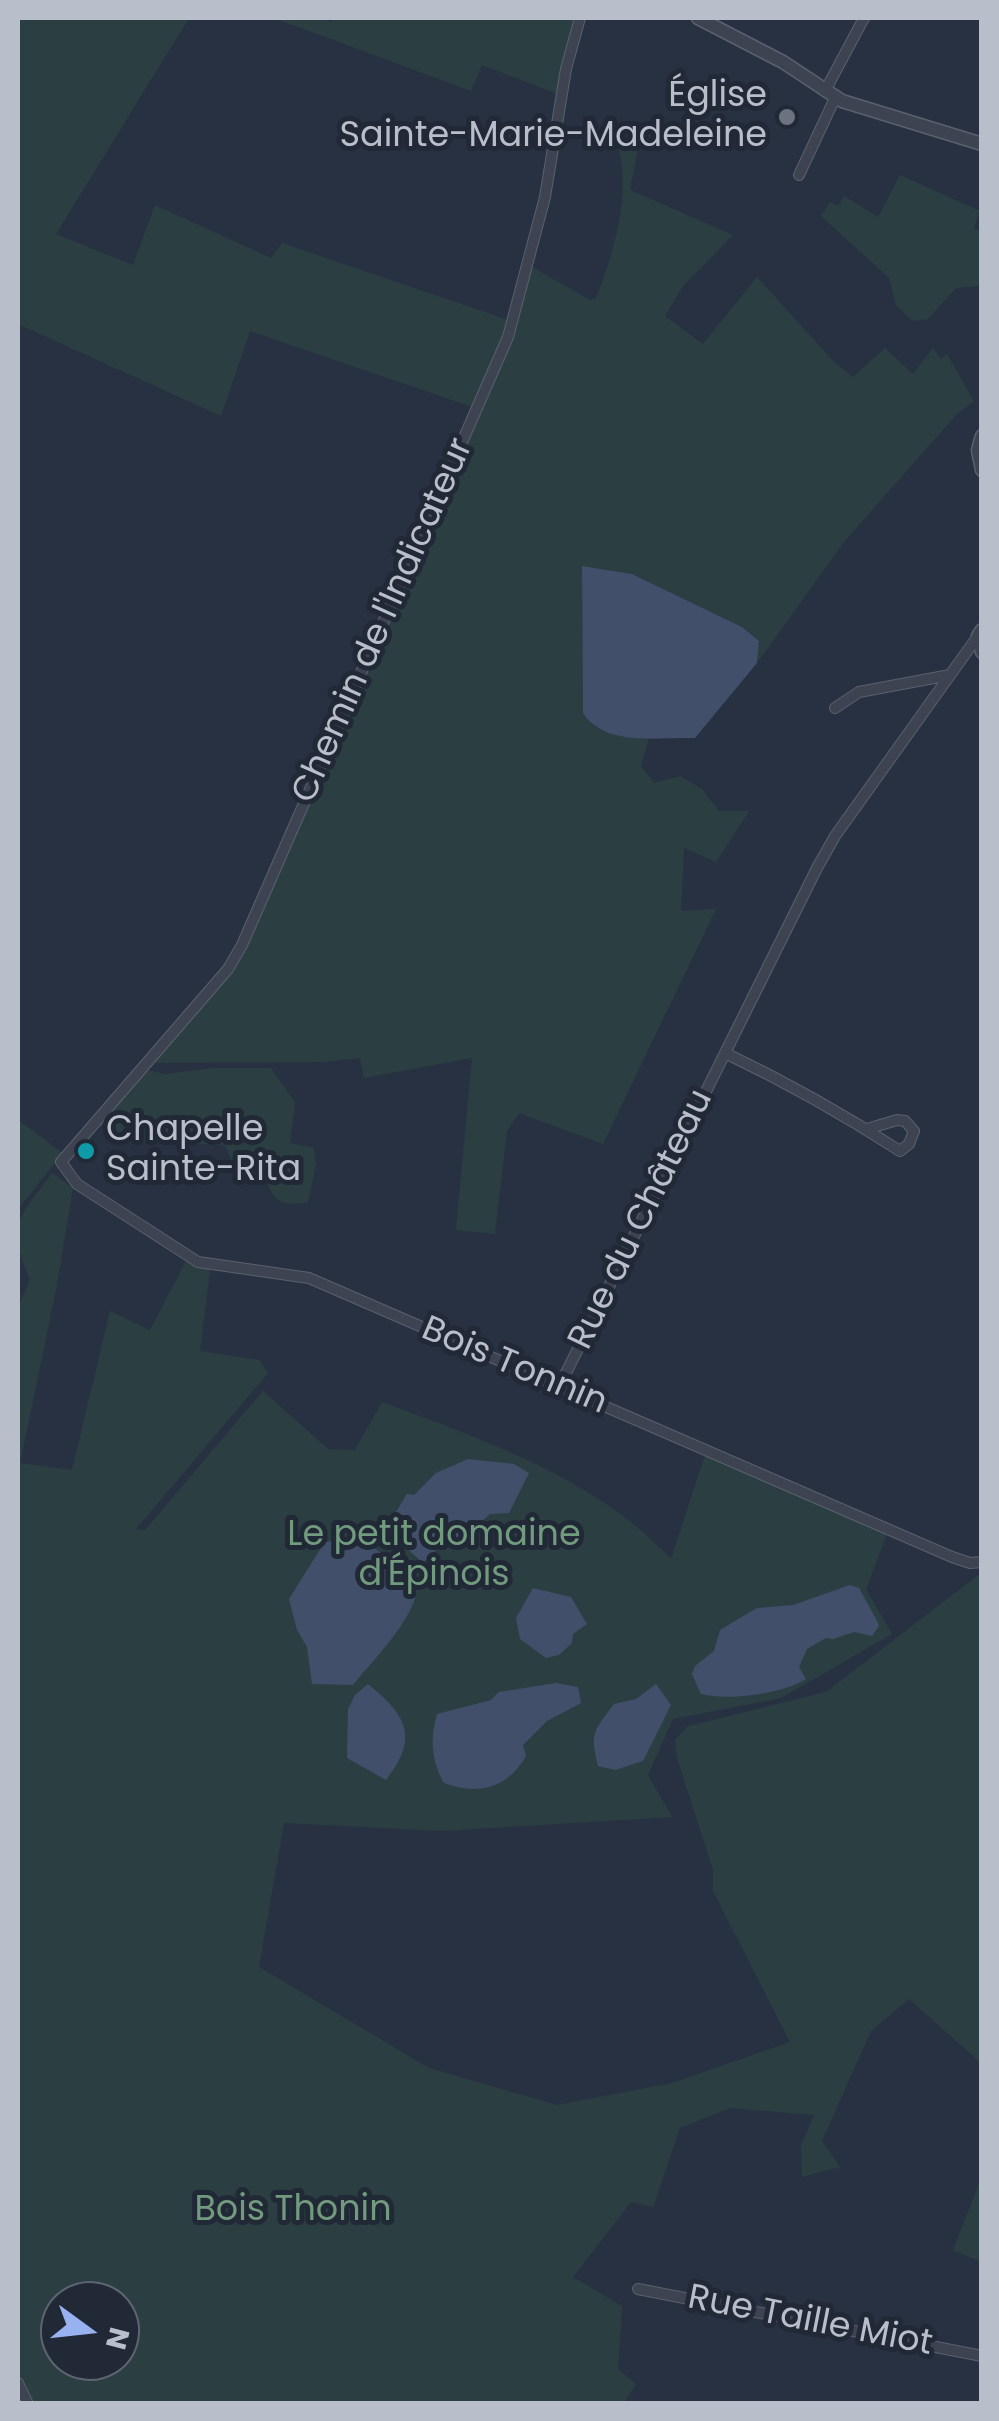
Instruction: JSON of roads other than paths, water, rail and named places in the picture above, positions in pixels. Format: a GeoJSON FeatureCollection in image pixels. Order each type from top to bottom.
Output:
{"type":"FeatureCollection","features":[{"type":"Feature","properties":{"kind":"street","name":"Chemin de l'Indicateur"},"geometry":{"type":"LineString","coordinates":[[61,1162],[228,969],[242,945],[508,337],[546,197],[566,69],[580,18]]}},
{"type":"Feature","properties":{"kind":"street"},"geometry":{"type":"LineString","coordinates":[[698,18],[793,68],[830,94],[982,144]]}},
{"type":"Feature","properties":{"kind":"street"},"geometry":{"type":"LineString","coordinates":[[798,175],[864,18]]}},
{"type":"Feature","properties":{"kind":"street"},"geometry":{"type":"LineString","coordinates":[[982,436],[978,450],[982,470]]}},
{"type":"Feature","properties":{"kind":"street"},"geometry":{"type":"LineString","coordinates":[[980,633],[982,652]]}},
{"type":"Feature","properties":{"kind":"street","name":"Rue du Château"},"geometry":{"type":"LineString","coordinates":[[560,1387],[835,836],[980,633]]}},
{"type":"Feature","properties":{"kind":"street"},"geometry":{"type":"LineString","coordinates":[[835,708],[860,692],[950,676]]}},
{"type":"Feature","properties":{"kind":"street","name":"Rue du Château"},"geometry":{"type":"LineString","coordinates":[[726,1053],[820,1100],[867,1129]]}},
{"type":"Feature","properties":{"kind":"street","name":"Bois Tonnin"},"geometry":{"type":"LineString","coordinates":[[61,1162],[77,1184],[198,1262],[310,1278],[952,1557],[982,1562]]}},
{"type":"Feature","properties":{"kind":"street","name":"Rue Taille Miot"},"geometry":{"type":"LineString","coordinates":[[638,2289],[982,2356]]}},
{"type":"Feature","properties":{"kind":"street"},"geometry":{"type":"LineString","coordinates":[[18,2382],[28,2404]]}},
{"type":"Feature","properties":{"kind":"water"},"geometry":{"type":"Polygon","coordinates":[[[582,566],[632,574],[742,627],[759,641],[757,663],[695,738],[618,736],[592,724],[583,713],[582,566]]]}},
{"type":"Feature","properties":{"kind":"water"},"geometry":{"type":"Polygon","coordinates":[[[468,1459],[514,1464],[529,1473],[509,1513],[490,1514],[457,1544],[440,1546],[423,1563],[401,1543],[404,1531],[391,1531],[393,1517],[407,1494],[414,1495],[436,1473],[468,1459]]]}},
{"type":"Feature","properties":{"kind":"water"},"geometry":{"type":"Polygon","coordinates":[[[342,1538],[366,1542],[418,1580],[417,1593],[394,1636],[353,1685],[312,1684],[307,1647],[297,1630],[289,1599],[324,1543],[342,1538]]]}},
{"type":"Feature","properties":{"kind":"water"},"geometry":{"type":"Polygon","coordinates":[[[850,1585],[859,1588],[877,1621],[879,1626],[872,1636],[854,1632],[826,1638],[807,1649],[799,1667],[806,1679],[783,1689],[740,1696],[701,1694],[692,1674],[695,1666],[714,1651],[720,1630],[757,1608],[793,1605],[850,1585]]]}},
{"type":"Feature","properties":{"kind":"water"},"geometry":{"type":"Polygon","coordinates":[[[533,1588],[571,1597],[587,1624],[573,1634],[572,1643],[559,1655],[546,1658],[520,1639],[516,1618],[533,1588]]]}},
{"type":"Feature","properties":{"kind":"water"},"geometry":{"type":"Polygon","coordinates":[[[556,1683],[578,1687],[581,1703],[547,1721],[523,1745],[526,1756],[510,1776],[480,1789],[444,1783],[433,1749],[437,1714],[491,1700],[499,1692],[556,1683]]]}},
{"type":"Feature","properties":{"kind":"water"},"geometry":{"type":"Polygon","coordinates":[[[368,1684],[392,1706],[404,1728],[403,1751],[386,1780],[347,1758],[348,1709],[355,1695],[368,1684]]]}},
{"type":"Feature","properties":{"kind":"water"},"geometry":{"type":"Polygon","coordinates":[[[656,1684],[671,1705],[643,1761],[615,1770],[598,1766],[595,1733],[614,1704],[636,1699],[656,1684]]]}},
{"type":"Feature","properties":{"kind":"place","name":"Église Sainte-Marie-Madeleine"},"geometry":{"type":"Point","coordinates":[787,117]}},
{"type":"Feature","properties":{"kind":"place","name":"Chapelle Sainte-Rita"},"geometry":{"type":"Point","coordinates":[86,1151]}},
{"type":"Feature","properties":{"kind":"park label","name":"Le petit domaine d'Épinois"},"geometry":{"type":"Point","coordinates":[434,1556]}},
{"type":"Feature","properties":{"kind":"park label","name":"Bois Thonin"},"geometry":{"type":"Point","coordinates":[293,2211]}}]}
